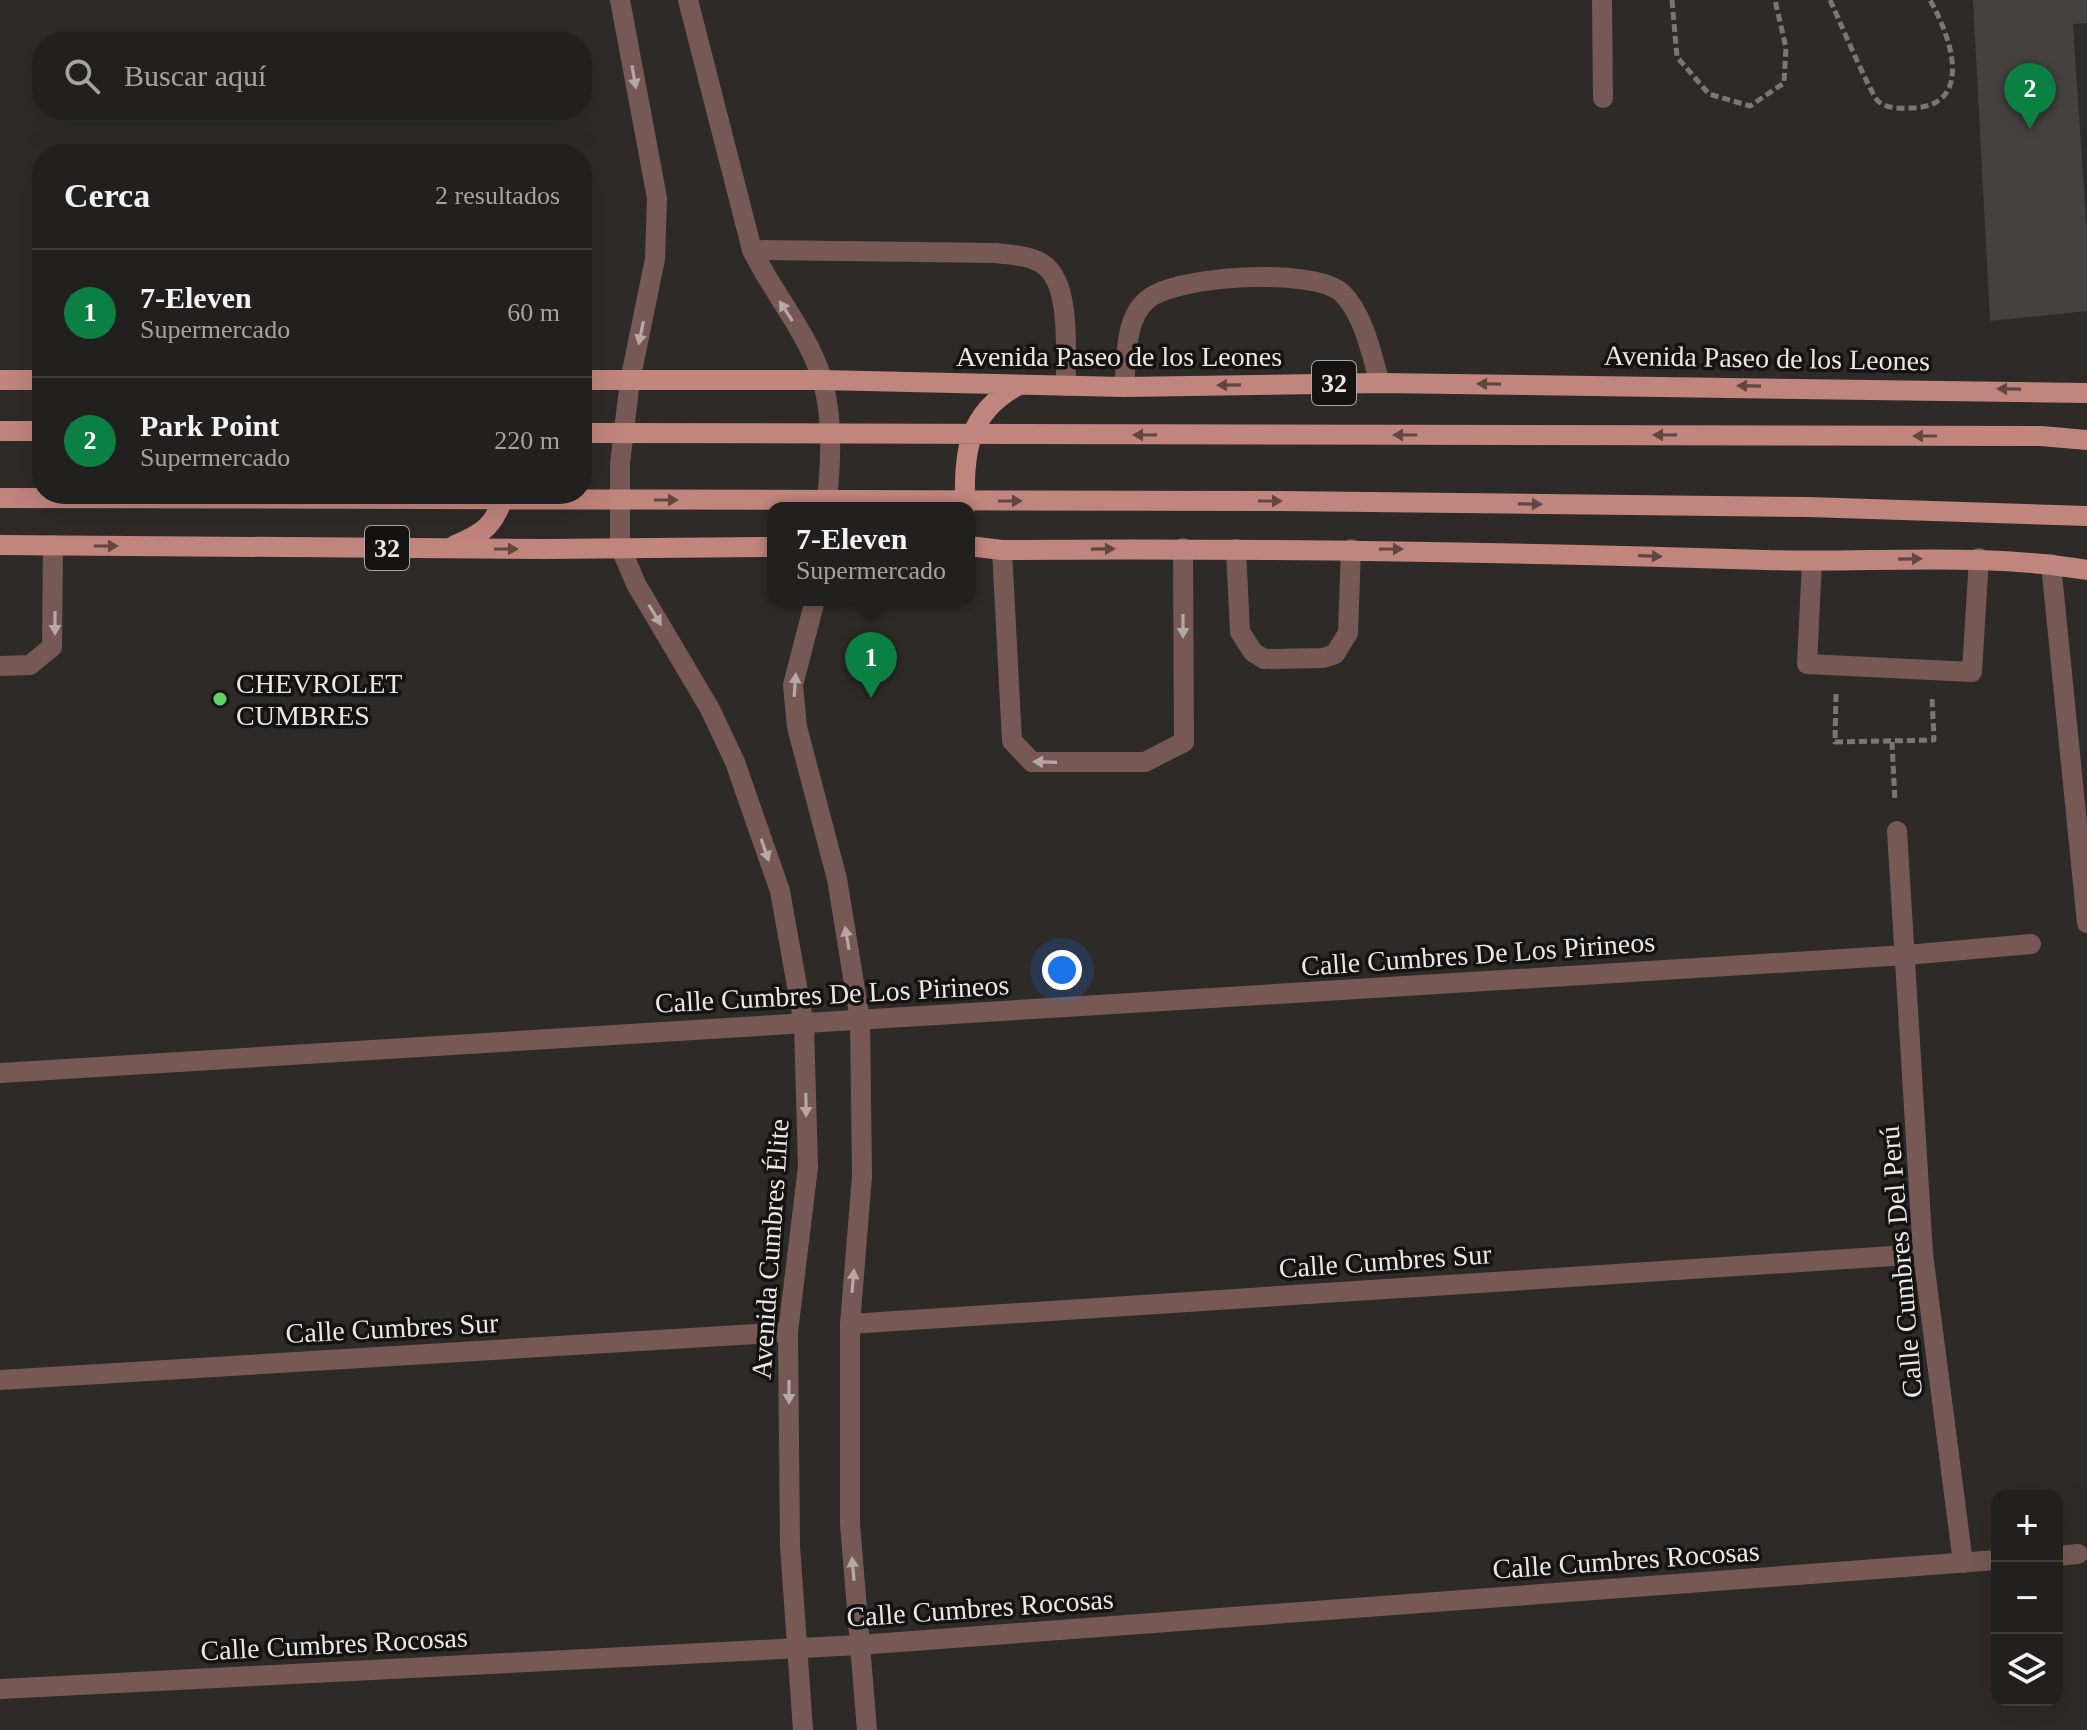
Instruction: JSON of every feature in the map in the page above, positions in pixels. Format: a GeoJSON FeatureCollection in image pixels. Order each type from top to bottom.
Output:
{"type":"FeatureCollection","features":[{"type":"Feature","properties":{"kind":"main road"},"geometry":{"type":"LineString","coordinates":[[0,380],[32,380]]}},
{"type":"Feature","properties":{"kind":"main road","name":"Avenida Paseo de los Leones"},"geometry":{"type":"LineString","coordinates":[[592,380],[822,380],[1124,387],[1380,383],[2087,393]]}},
{"type":"Feature","properties":{"kind":"main road"},"geometry":{"type":"LineString","coordinates":[[965,502],[968,449],[977,419],[994,399],[1017,386]]}},
{"type":"Feature","properties":{"kind":"main road"},"geometry":{"type":"LineString","coordinates":[[0,431],[32,431]]}},
{"type":"Feature","properties":{"kind":"main road"},"geometry":{"type":"LineString","coordinates":[[592,433],[2025,436],[2087,440]]}},
{"type":"Feature","properties":{"kind":"main road"},"geometry":{"type":"LineString","coordinates":[[0,498],[32,498]]}},
{"type":"Feature","properties":{"kind":"main road"},"geometry":{"type":"LineString","coordinates":[[592,499],[1310,501],[1823,507],[2087,516]]}},
{"type":"Feature","properties":{"kind":"main road"},"geometry":{"type":"LineString","coordinates":[[447,548],[477,536],[496,520],[502,504]]}},
{"type":"Feature","properties":{"kind":"main road","name":"32"},"geometry":{"type":"LineString","coordinates":[[0,545],[767,547]]}},
{"type":"Feature","properties":{"kind":"main road"},"geometry":{"type":"LineString","coordinates":[[985,547],[1351,549],[1812,561],[1979,558],[2087,570]]}},
{"type":"Feature","properties":{"kind":"street","name":"Avenida Cumbres Élite"},"geometry":{"type":"LineString","coordinates":[[620,0],[657,198],[655,259],[630,381],[620,463],[620,546],[636,584],[710,709],[735,762],[780,891],[804,1025],[808,1167],[788,1332],[790,1546],[803,1730]]}},
{"type":"Feature","properties":{"kind":"street"},"geometry":{"type":"LineString","coordinates":[[688,0],[752,250],[770,288],[812,354],[822,380],[828,413],[826,502]]}},
{"type":"Feature","properties":{"kind":"street"},"geometry":{"type":"LineString","coordinates":[[1602,0],[1603,98]]}},
{"type":"Feature","properties":{"kind":"street"},"geometry":{"type":"LineString","coordinates":[[752,250],[996,253],[1030,258],[1045,265],[1056,280],[1060,293],[1066,386]]}},
{"type":"Feature","properties":{"kind":"street"},"geometry":{"type":"LineString","coordinates":[[1124,387],[1132,320],[1145,300],[1166,287],[1191,282],[1292,278],[1318,280],[1339,290],[1353,306],[1380,383]]}},
{"type":"Feature","properties":{"kind":"street"},"geometry":{"type":"LineString","coordinates":[[0,666],[30,665],[52,647],[55,635],[53,545]]}},
{"type":"Feature","properties":{"kind":"street"},"geometry":{"type":"LineString","coordinates":[[985,547],[1012,741],[1032,762],[1145,762],[1184,742],[1183,548]]}},
{"type":"Feature","properties":{"kind":"street"},"geometry":{"type":"LineString","coordinates":[[1236,549],[1240,632],[1253,652],[1264,659],[1323,658],[1335,654],[1343,644],[1348,633],[1351,549]]}},
{"type":"Feature","properties":{"kind":"street"},"geometry":{"type":"LineString","coordinates":[[1812,561],[1807,664],[1972,672],[1979,558]]}},
{"type":"Feature","properties":{"kind":"street"},"geometry":{"type":"LineString","coordinates":[[2051,564],[2087,923]]}},
{"type":"Feature","properties":{"kind":"street"},"geometry":{"type":"LineString","coordinates":[[813,606],[793,685],[797,727],[837,879],[860,1020],[862,1176],[850,1324],[850,1524],[867,1730]]}},
{"type":"Feature","properties":{"kind":"street","name":"Calle Cumbres Del Perú"},"geometry":{"type":"LineString","coordinates":[[1897,831],[1923,1254],[1963,1563]]}},
{"type":"Feature","properties":{"kind":"street","name":"Calle Cumbres De Los Pirineos"},"geometry":{"type":"LineString","coordinates":[[0,1073],[804,1025],[1906,955],[2031,944]]}},
{"type":"Feature","properties":{"kind":"street","name":"Calle Cumbres Sur"},"geometry":{"type":"LineString","coordinates":[[850,1324],[1923,1254]]}},
{"type":"Feature","properties":{"kind":"street","name":"Calle Cumbres Sur"},"geometry":{"type":"LineString","coordinates":[[0,1380],[788,1332]]}},
{"type":"Feature","properties":{"kind":"street","name":"Calle Cumbres Rocosas"},"geometry":{"type":"LineString","coordinates":[[0,1689],[859,1645],[1991,1561]]}},
{"type":"Feature","properties":{"kind":"path"},"geometry":{"type":"LineString","coordinates":[[1672,0],[1677,57],[1709,94],[1750,106],[1784,83],[1786,48],[1775,0]]}},
{"type":"Feature","properties":{"kind":"path"},"geometry":{"type":"LineString","coordinates":[[1830,0],[1878,101],[1896,109],[1928,107],[1948,92],[1954,68],[1943,22],[1930,0]]}},
{"type":"Feature","properties":{"kind":"path"},"geometry":{"type":"LineString","coordinates":[[1837,665],[1835,742],[1934,740],[1932,670]]}},
{"type":"Feature","properties":{"kind":"path"},"geometry":{"type":"LineString","coordinates":[[1892,742],[1897,831]]}},
{"type":"Feature","properties":{"kind":"building"},"geometry":{"type":"Polygon","coordinates":[[[1973,0],[2087,0],[2087,23],[2073,24],[2087,234],[2087,311],[1990,321],[1973,0]]]}},
{"type":"Feature","properties":{"kind":"place","name":"Park Point"},"geometry":{"type":"Point","coordinates":[2030,129]}},
{"type":"Feature","properties":{"kind":"place","name":"7-Eleven"},"geometry":{"type":"Point","coordinates":[871,698]}},
{"type":"Feature","properties":{"kind":"place","name":"CHEVROLET CUMBRES"},"geometry":{"type":"Point","coordinates":[220,699]}}]}
